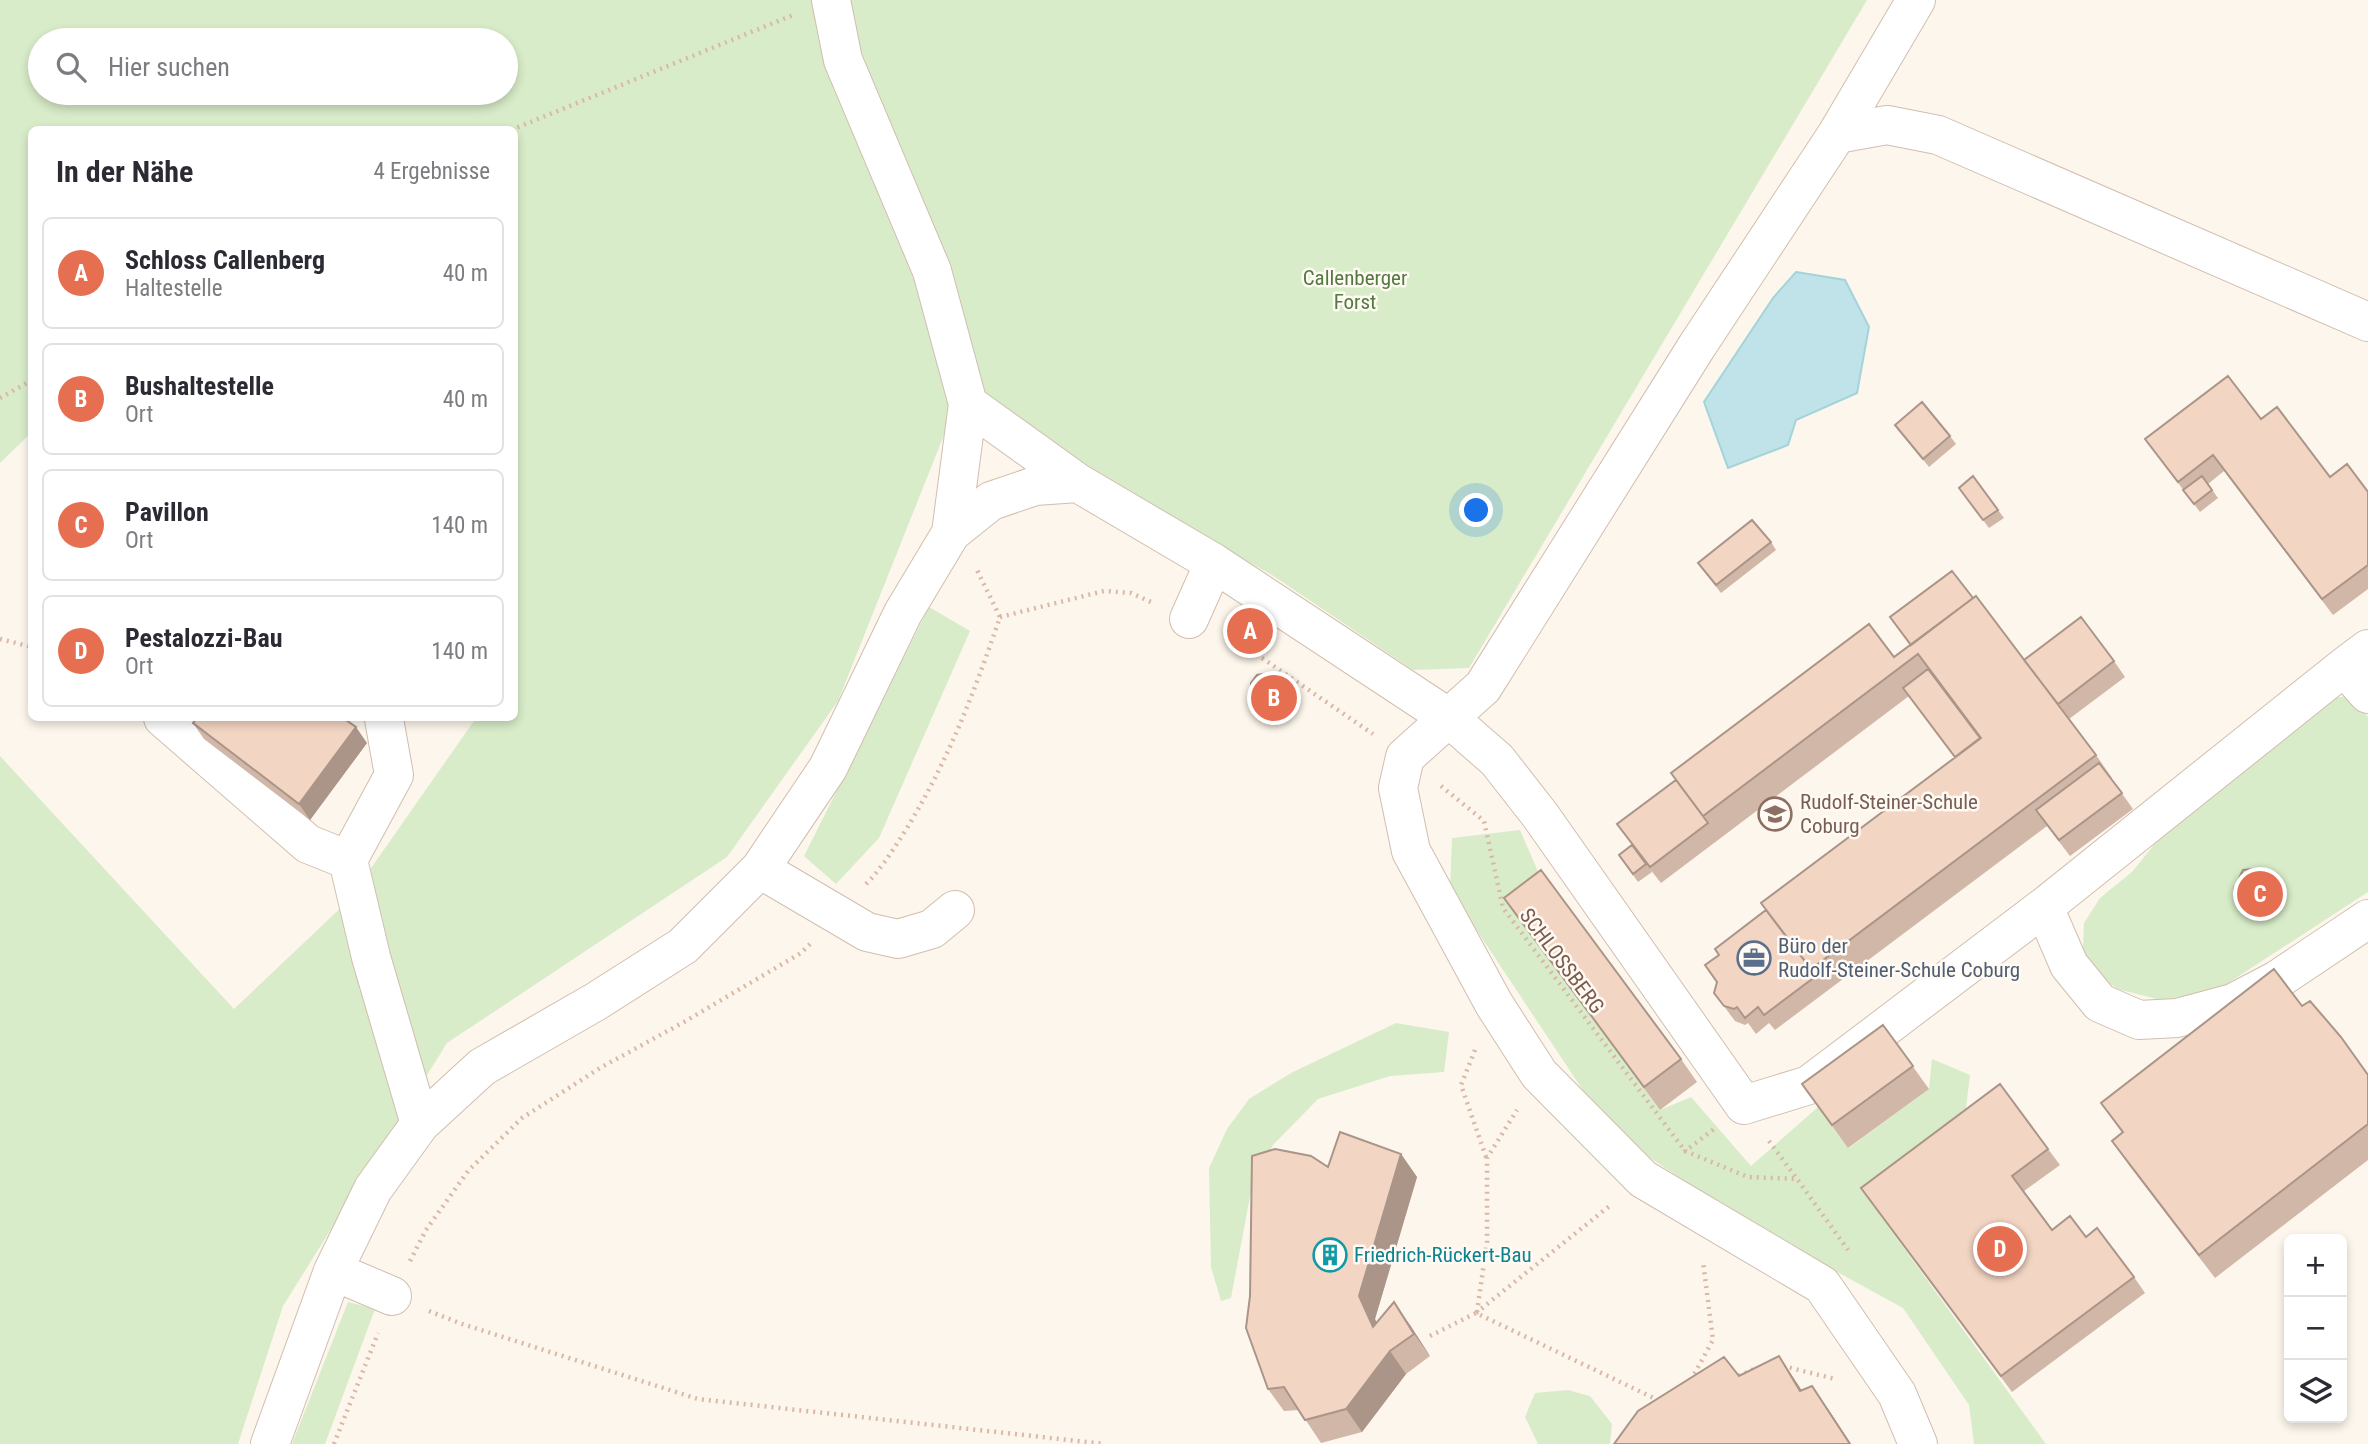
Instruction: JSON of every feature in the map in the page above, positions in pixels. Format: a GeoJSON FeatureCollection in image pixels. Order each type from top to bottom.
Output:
{"type":"FeatureCollection","features":[{"type":"Feature","properties":{"kind":"street"},"geometry":{"type":"LineString","coordinates":[[1916,0],[1837,134],[1697,346],[1483,687],[1405,757],[1398,788],[1411,851],[1494,1004],[1539,1074],[1643,1179],[1822,1285],[1897,1394],[1918,1444]]}},
{"type":"Feature","properties":{"kind":"street"},"geometry":{"type":"LineString","coordinates":[[817,5],[932,271],[968,404],[951,533]]}},
{"type":"Feature","properties":{"kind":"street"},"geometry":{"type":"LineString","coordinates":[[1837,134],[1886,125],[1938,135],[2368,322]]}},
{"type":"Feature","properties":{"kind":"street"},"geometry":{"type":"LineString","coordinates":[[968,404],[1078,483],[1214,563],[1450,718],[1497,760],[1539,815],[1744,1105],[1810,1084],[2360,670]]}},
{"type":"Feature","properties":{"kind":"street"},"geometry":{"type":"LineString","coordinates":[[270,1444],[333,1272],[373,1189],[420,1124],[482,1067],[595,1002],[683,946],[760,869],[828,768],[904,613],[951,533],[991,501],[1035,486],[1078,483]]}},
{"type":"Feature","properties":{"kind":"street"},"geometry":{"type":"LineString","coordinates":[[1189,619],[1214,563]]}},
{"type":"Feature","properties":{"kind":"street"},"geometry":{"type":"LineString","coordinates":[[166,721],[308,844],[348,860]]}},
{"type":"Feature","properties":{"kind":"street"},"geometry":{"type":"LineString","coordinates":[[384,721],[394,775],[348,860],[371,957],[420,1124]]}},
{"type":"Feature","properties":{"kind":"street"},"geometry":{"type":"LineString","coordinates":[[760,869],[867,932],[898,939],[932,929],[955,910]]}},
{"type":"Feature","properties":{"kind":"street"},"geometry":{"type":"LineString","coordinates":[[2045,907],[2069,965],[2101,1003],[2139,1020],[2177,1018],[2233,1003],[2277,980],[2368,919]]}},
{"type":"Feature","properties":{"kind":"street"},"geometry":{"type":"LineString","coordinates":[[333,1272],[393,1296]]}},
{"type":"Feature","properties":{"kind":"path"},"geometry":{"type":"LineString","coordinates":[[518,127],[817,5]]}},
{"type":"Feature","properties":{"kind":"path"},"geometry":{"type":"LineString","coordinates":[[0,398],[28,382]]}},
{"type":"Feature","properties":{"kind":"path"},"geometry":{"type":"LineString","coordinates":[[334,1444],[393,1296],[426,1230],[468,1171],[522,1118],[600,1068],[801,953],[882,869],[931,789],[972,698],[1000,617]]}},
{"type":"Feature","properties":{"kind":"path"},"geometry":{"type":"LineString","coordinates":[[0,639],[28,646]]}},
{"type":"Feature","properties":{"kind":"path","name":"SCHLOSSBERG"},"geometry":{"type":"LineString","coordinates":[[1405,757],[1485,821],[1503,908],[1685,1151]]}},
{"type":"Feature","properties":{"kind":"path"},"geometry":{"type":"LineString","coordinates":[[1476,1313],[1487,1242],[1487,1158],[1461,1085],[1494,1004]]}},
{"type":"Feature","properties":{"kind":"path"},"geometry":{"type":"LineString","coordinates":[[1487,1158],[1539,1074]]}},
{"type":"Feature","properties":{"kind":"path"},"geometry":{"type":"LineString","coordinates":[[1430,1336],[1476,1313],[1643,1179]]}},
{"type":"Feature","properties":{"kind":"path"},"geometry":{"type":"LineString","coordinates":[[1688,1386],[1713,1340],[1704,1263],[1697,1253]]}},
{"type":"Feature","properties":{"kind":"path"},"geometry":{"type":"LineString","coordinates":[[393,1296],[462,1324],[698,1399],[1104,1444]]}},
{"type":"Feature","properties":{"kind":"path"},"geometry":{"type":"LineString","coordinates":[[1476,1313],[1663,1403]]}},
{"type":"Feature","properties":{"kind":"path"},"geometry":{"type":"LineString","coordinates":[[1774,1367],[1784,1366],[1897,1394]]}},
{"type":"Feature","properties":{"kind":"path"},"geometry":{"type":"LineString","coordinates":[[1731,1380],[1753,1369],[1763,1368]]}},
{"type":"Feature","properties":{"kind":"green space","name":"Callenberger Forst"},"geometry":{"type":"Polygon","coordinates":[[[0,0],[1867,0],[1469,668],[1413,670],[1272,575],[1067,461],[1009,419],[944,435],[838,701],[727,857],[447,1043],[283,1306],[238,1444],[0,1444],[0,756],[234,1009],[348,901],[474,721],[518,721],[518,126],[28,126],[28,436],[0,463],[0,0]]]}},
{"type":"Feature","properties":{"kind":"green space"},"geometry":{"type":"Polygon","coordinates":[[[929,607],[970,631],[879,838],[836,884],[804,856],[929,607]]]}},
{"type":"Feature","properties":{"kind":"green space"},"geometry":{"type":"Polygon","coordinates":[[[2349,696],[2368,717],[2368,892],[2216,991],[2161,1000],[2117,989],[2091,969],[2083,948],[2084,923],[2100,898],[2132,872],[2182,810],[2333,698],[2349,696]]]}},
{"type":"Feature","properties":{"kind":"green space"},"geometry":{"type":"Polygon","coordinates":[[[1520,830],[1543,883],[1520,921],[1660,1110],[1691,1097],[1751,1166],[1818,1107],[1849,1148],[1929,1089],[1932,1059],[1970,1075],[1964,1124],[1872,1204],[2046,1444],[1974,1444],[1969,1405],[1903,1308],[1746,1222],[1610,1131],[1450,890],[1452,838],[1520,830]]]}},
{"type":"Feature","properties":{"kind":"green space"},"geometry":{"type":"Polygon","coordinates":[[[1396,1023],[1449,1032],[1444,1072],[1390,1076],[1318,1099],[1273,1145],[1251,1191],[1231,1298],[1221,1301],[1211,1267],[1209,1168],[1227,1129],[1249,1099],[1291,1073],[1396,1023]]]}},
{"type":"Feature","properties":{"kind":"green space"},"geometry":{"type":"Polygon","coordinates":[[[348,1302],[375,1309],[325,1444],[292,1444],[348,1302]]]}},
{"type":"Feature","properties":{"kind":"green space"},"geometry":{"type":"Polygon","coordinates":[[[1568,1390],[1590,1396],[1612,1424],[1610,1444],[1538,1444],[1525,1417],[1535,1393],[1568,1390]]]}},
{"type":"Feature","properties":{"kind":"water"},"geometry":{"type":"Polygon","coordinates":[[[1796,272],[1845,280],[1869,327],[1857,393],[1796,420],[1788,445],[1728,468],[1704,402],[1773,298],[1796,272]]]}},
{"type":"Feature","properties":{"kind":"building"},"geometry":{"type":"Polygon","coordinates":[[[2228,376],[2261,419],[2277,407],[2330,477],[2347,464],[2368,492],[2368,565],[2322,599],[2213,455],[2178,482],[2145,439],[2228,376]]]}},
{"type":"Feature","properties":{"kind":"building"},"geometry":{"type":"Polygon","coordinates":[[[1922,402],[1950,436],[1923,459],[1895,425],[1922,402]]]}},
{"type":"Feature","properties":{"kind":"building"},"geometry":{"type":"Polygon","coordinates":[[[1973,476],[1998,510],[1983,520],[1959,488],[1973,476]]]}},
{"type":"Feature","properties":{"kind":"building"},"geometry":{"type":"Polygon","coordinates":[[[2202,476],[2212,490],[2194,504],[2183,490],[2202,476]]]}},
{"type":"Feature","properties":{"kind":"building"},"geometry":{"type":"Polygon","coordinates":[[[1752,520],[1771,542],[1716,585],[1698,563],[1752,520]]]}},
{"type":"Feature","properties":{"kind":"building"},"geometry":{"type":"Polygon","coordinates":[[[1952,571],[1973,598],[1911,645],[1890,617],[1952,571]]]}},
{"type":"Feature","properties":{"kind":"building"},"geometry":{"type":"Polygon","coordinates":[[[1976,596],[2096,755],[1811,969],[1761,903],[1981,738],[1918,654],[1703,816],[1671,773],[1869,624],[1894,657],[1976,596]]]}},
{"type":"Feature","properties":{"kind":"building"},"geometry":{"type":"Polygon","coordinates":[[[2081,617],[2114,661],[2058,704],[2024,660],[2081,617]]]}},
{"type":"Feature","properties":{"kind":"building"},"geometry":{"type":"Polygon","coordinates":[[[1928,669],[1980,738],[1955,757],[1903,688],[1928,669]]]}},
{"type":"Feature","properties":{"kind":"building"},"geometry":{"type":"Polygon","coordinates":[[[1263,674],[1285,691],[1285,698],[1280,705],[1272,706],[1251,689],[1251,683],[1257,675],[1263,674]]]}},
{"type":"Feature","properties":{"kind":"building"},"geometry":{"type":"Polygon","coordinates":[[[347,721],[356,727],[299,804],[193,723],[347,721]]]}},
{"type":"Feature","properties":{"kind":"building"},"geometry":{"type":"Polygon","coordinates":[[[2099,763],[2122,793],[2059,840],[2036,810],[2099,763]]]}},
{"type":"Feature","properties":{"kind":"building"},"geometry":{"type":"Polygon","coordinates":[[[1676,780],[1708,823],[1650,867],[1617,824],[1676,780]]]}},
{"type":"Feature","properties":{"kind":"building"},"geometry":{"type":"Polygon","coordinates":[[[1632,845],[1646,864],[1633,874],[1619,855],[1632,845]]]}},
{"type":"Feature","properties":{"kind":"building"},"geometry":{"type":"Polygon","coordinates":[[[2262,868],[2274,884],[2265,902],[2244,903],[2234,889],[2243,870],[2262,868]]]}},
{"type":"Feature","properties":{"kind":"building"},"geometry":{"type":"Polygon","coordinates":[[[1541,870],[1681,1059],[1644,1087],[1504,898],[1541,870]]]}},
{"type":"Feature","properties":{"kind":"building"},"geometry":{"type":"Polygon","coordinates":[[[1766,910],[1816,976],[1764,1015],[1758,1007],[1745,1018],[1737,1007],[1734,1009],[1724,1006],[1714,993],[1717,982],[1705,965],[1719,955],[1715,949],[1766,910]]]}},
{"type":"Feature","properties":{"kind":"building"},"geometry":{"type":"Polygon","coordinates":[[[2274,969],[2302,1006],[2310,1001],[2341,1037],[2368,1075],[2368,1124],[2199,1255],[2112,1141],[2123,1132],[2101,1103],[2274,969]]]}},
{"type":"Feature","properties":{"kind":"building"},"geometry":{"type":"Polygon","coordinates":[[[1883,1025],[1913,1066],[1832,1125],[1802,1084],[1883,1025]]]}},
{"type":"Feature","properties":{"kind":"building"},"geometry":{"type":"Polygon","coordinates":[[[2000,1084],[2048,1149],[2012,1176],[2052,1230],[2070,1216],[2086,1237],[2097,1228],[2134,1277],[2001,1376],[1861,1188],[2000,1084]]]}},
{"type":"Feature","properties":{"kind":"building","name":"Friedrich-Rückert-Bau"},"geometry":{"type":"Polygon","coordinates":[[[1340,1132],[1401,1154],[1359,1296],[1373,1327],[1394,1302],[1414,1334],[1390,1351],[1346,1409],[1305,1420],[1284,1387],[1268,1389],[1246,1328],[1250,1296],[1252,1156],[1275,1149],[1311,1156],[1328,1167],[1340,1132]]]}},
{"type":"Feature","properties":{"kind":"building"},"geometry":{"type":"Polygon","coordinates":[[[1779,1356],[1800,1391],[1812,1386],[1850,1444],[1614,1444],[1638,1411],[1724,1357],[1739,1376],[1779,1356]]]}},
{"type":"Feature","properties":{"kind":"place","name":"Schloss Callenberg"},"geometry":{"type":"Point","coordinates":[1250,631]}},
{"type":"Feature","properties":{"kind":"place","name":"Bushaltestelle"},"geometry":{"type":"Point","coordinates":[1274,698]}},
{"type":"Feature","properties":{"kind":"place","name":"Rudolf-Steiner-Schule Coburg"},"geometry":{"type":"Point","coordinates":[1775,814]}},
{"type":"Feature","properties":{"kind":"place","name":"Pavillon"},"geometry":{"type":"Point","coordinates":[2260,894]}},
{"type":"Feature","properties":{"kind":"place","name":"Büro der Rudolf-Steiner-Schule Coburg"},"geometry":{"type":"Point","coordinates":[1754,958]}},
{"type":"Feature","properties":{"kind":"place","name":"Pestalozzi-Bau"},"geometry":{"type":"Point","coordinates":[2000,1249]}},
{"type":"Feature","properties":{"kind":"place","name":"Friedrich-Rückert-Bau"},"geometry":{"type":"Point","coordinates":[1330,1255]}}]}
